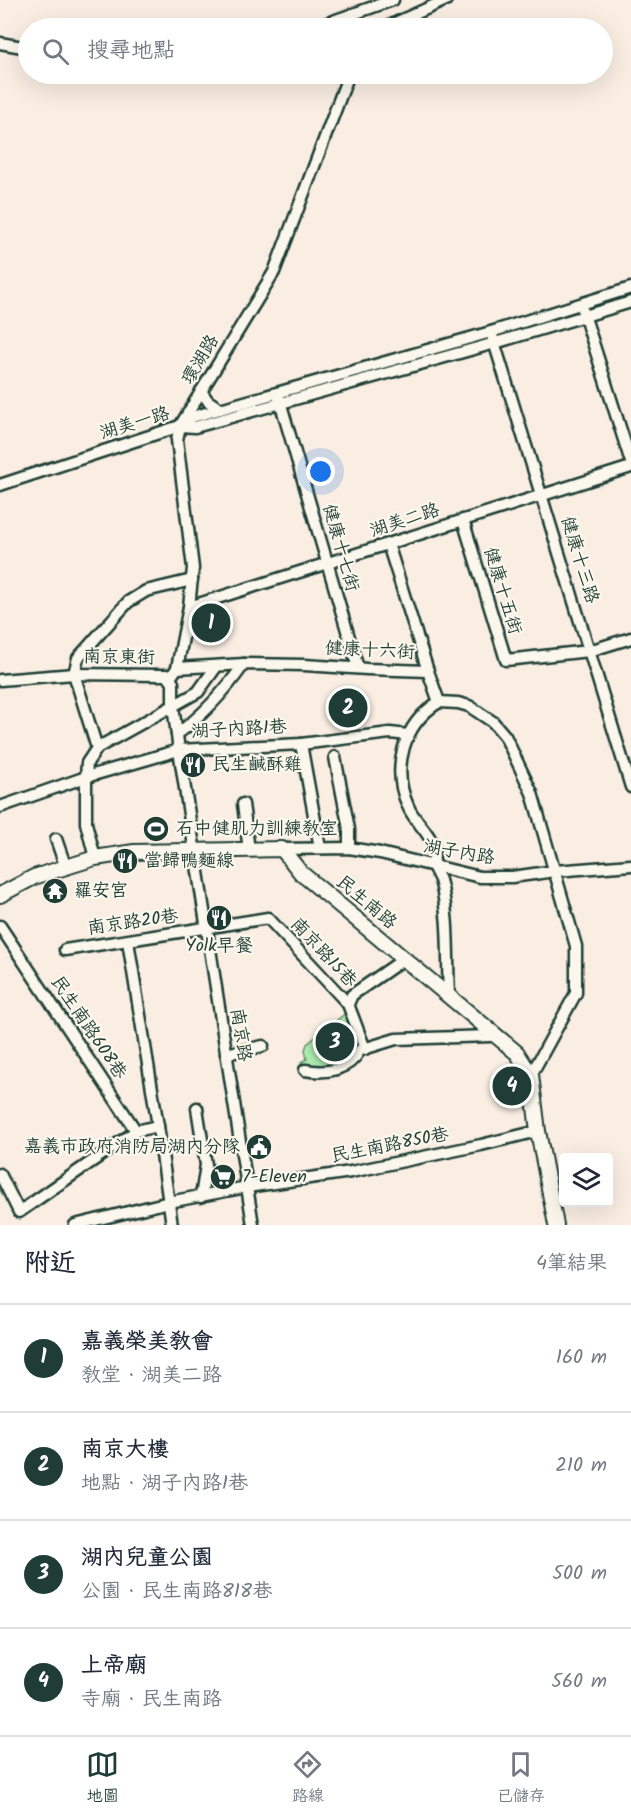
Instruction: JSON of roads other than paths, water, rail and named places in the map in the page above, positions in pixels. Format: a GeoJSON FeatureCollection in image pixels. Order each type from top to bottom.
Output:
{"type":"FeatureCollection","features":[{"type":"Feature","properties":{"kind":"main road"},"geometry":{"type":"LineString","coordinates":[[0,895],[34,878],[95,858],[134,852],[282,849]]}},
{"type":"Feature","properties":{"kind":"main road","name":"民生南路"},"geometry":{"type":"LineString","coordinates":[[282,849],[301,873],[517,1053],[531,1075],[538,1131],[556,1225]]}},
{"type":"Feature","properties":{"kind":"street"},"geometry":{"type":"LineString","coordinates":[[342,18],[393,0]]}},
{"type":"Feature","properties":{"kind":"street"},"geometry":{"type":"LineString","coordinates":[[406,18],[446,0]]}},
{"type":"Feature","properties":{"kind":"street"},"geometry":{"type":"LineString","coordinates":[[0,43],[18,46]]}},
{"type":"Feature","properties":{"kind":"street","name":"環湖路"},"geometry":{"type":"LineString","coordinates":[[170,678],[177,668],[189,608],[193,568],[177,440],[180,426],[274,272],[345,84]]}},
{"type":"Feature","properties":{"kind":"street"},"geometry":{"type":"LineString","coordinates":[[194,422],[220,409],[279,398],[631,288]]}},
{"type":"Feature","properties":{"kind":"street","name":"湖美一路"},"geometry":{"type":"LineString","coordinates":[[0,484],[180,426],[279,398],[495,343],[631,302]]}},
{"type":"Feature","properties":{"kind":"street"},"geometry":{"type":"LineString","coordinates":[[581,304],[631,462]]}},
{"type":"Feature","properties":{"kind":"street"},"geometry":{"type":"LineString","coordinates":[[491,332],[495,343]]}},
{"type":"Feature","properties":{"kind":"street","name":"健康十三路"},"geometry":{"type":"LineString","coordinates":[[495,343],[631,787]]}},
{"type":"Feature","properties":{"kind":"street"},"geometry":{"type":"LineString","coordinates":[[201,391],[208,401],[220,409]]}},
{"type":"Feature","properties":{"kind":"street","name":"健康十七街"},"geometry":{"type":"LineString","coordinates":[[279,398],[358,668]]}},
{"type":"Feature","properties":{"kind":"street","name":"湖美二路"},"geometry":{"type":"LineString","coordinates":[[189,608],[631,467]]}},
{"type":"Feature","properties":{"kind":"street","name":"健康十五街"},"geometry":{"type":"LineString","coordinates":[[463,520],[506,660],[589,651]]}},
{"type":"Feature","properties":{"kind":"street","name":"健康十六街"},"geometry":{"type":"LineString","coordinates":[[177,668],[244,664],[428,671],[388,544]]}},
{"type":"Feature","properties":{"kind":"street"},"geometry":{"type":"LineString","coordinates":[[98,748],[74,674],[78,658],[128,602],[146,591],[192,580]]}},
{"type":"Feature","properties":{"kind":"street"},"geometry":{"type":"LineString","coordinates":[[589,651],[631,638]]}},
{"type":"Feature","properties":{"kind":"street"},"geometry":{"type":"LineString","coordinates":[[177,734],[208,708],[226,689],[244,664]]}},
{"type":"Feature","properties":{"kind":"street"},"geometry":{"type":"LineString","coordinates":[[95,858],[86,823],[87,763],[98,748],[198,692],[216,667]]}},
{"type":"Feature","properties":{"kind":"street"},"geometry":{"type":"LineString","coordinates":[[428,671],[439,702]]}},
{"type":"Feature","properties":{"kind":"street","name":"南京東街"},"geometry":{"type":"LineString","coordinates":[[0,680],[74,674],[167,675],[173,683],[178,750],[195,850]]}},
{"type":"Feature","properties":{"kind":"street"},"geometry":{"type":"LineString","coordinates":[[449,995],[445,916],[440,881],[434,867],[433,845],[408,807],[401,783],[400,760],[403,744],[420,716],[439,702],[468,705],[493,722],[505,736],[517,757],[532,793],[576,946],[576,993],[531,1075]]}},
{"type":"Feature","properties":{"kind":"street","name":"湖子內路1巷"},"geometry":{"type":"LineString","coordinates":[[0,807],[86,777],[178,750],[301,744],[390,734],[408,735]]}},
{"type":"Feature","properties":{"kind":"street","name":"湖子內路1巷"},"geometry":{"type":"LineString","coordinates":[[301,744],[320,848]]}},
{"type":"Feature","properties":{"kind":"street"},"geometry":{"type":"LineString","coordinates":[[335,757],[349,829],[349,848]]}},
{"type":"Feature","properties":{"kind":"street"},"geometry":{"type":"LineString","coordinates":[[243,804],[249,850]]}},
{"type":"Feature","properties":{"kind":"street"},"geometry":{"type":"LineString","coordinates":[[56,839],[66,868]]}},
{"type":"Feature","properties":{"kind":"street","name":"湖子內路"},"geometry":{"type":"LineString","coordinates":[[282,849],[349,848],[380,853],[480,877],[512,877],[631,865]]}},
{"type":"Feature","properties":{"kind":"street","name":"南京路"},"geometry":{"type":"LineString","coordinates":[[195,850],[253,1225]]}},
{"type":"Feature","properties":{"kind":"street","name":"南京路15巷"},"geometry":{"type":"LineString","coordinates":[[206,929],[268,918],[348,1004],[365,1049]]}},
{"type":"Feature","properties":{"kind":"street","name":"民生南路608巷"},"geometry":{"type":"LineString","coordinates":[[0,926],[136,1131]]}},
{"type":"Feature","properties":{"kind":"street","name":"南京路20巷"},"geometry":{"type":"LineString","coordinates":[[65,950],[206,929]]}},
{"type":"Feature","properties":{"kind":"street","name":"民生南路608巷"},"geometry":{"type":"LineString","coordinates":[[128,941],[172,1225]]}},
{"type":"Feature","properties":{"kind":"street","name":"南京路15巷"},"geometry":{"type":"LineString","coordinates":[[348,1004],[352,995],[404,959]]}},
{"type":"Feature","properties":{"kind":"street"},"geometry":{"type":"LineString","coordinates":[[305,1070],[320,1073],[338,1069],[354,1061],[360,1050],[396,1039],[490,1036],[494,1033]]}},
{"type":"Feature","properties":{"kind":"street"},"geometry":{"type":"LineString","coordinates":[[226,1054],[263,1046]]}},
{"type":"Feature","properties":{"kind":"street"},"geometry":{"type":"LineString","coordinates":[[197,1108],[206,1165],[201,1197]]}},
{"type":"Feature","properties":{"kind":"street"},"geometry":{"type":"LineString","coordinates":[[0,1174],[19,1212],[136,1131],[158,1126]]}},
{"type":"Feature","properties":{"kind":"street","name":"民生南路850巷"},"geometry":{"type":"LineString","coordinates":[[75,1225],[169,1202],[247,1187],[362,1170],[538,1131]]}},
{"type":"Feature","properties":{"kind":"place","name":"嘉義榮美教會"},"geometry":{"type":"Point","coordinates":[211,623]}},
{"type":"Feature","properties":{"kind":"place","name":"南京大樓"},"geometry":{"type":"Point","coordinates":[348,708]}},
{"type":"Feature","properties":{"kind":"place","name":"民生鹹酥雞"},"geometry":{"type":"Point","coordinates":[193,765]}},
{"type":"Feature","properties":{"kind":"place","name":"石中健肌力訓練教室"},"geometry":{"type":"Point","coordinates":[156,829]}},
{"type":"Feature","properties":{"kind":"place","name":"當歸鴨麵線"},"geometry":{"type":"Point","coordinates":[125,861]}},
{"type":"Feature","properties":{"kind":"place","name":"羅安宮"},"geometry":{"type":"Point","coordinates":[55,891]}},
{"type":"Feature","properties":{"kind":"place","name":"Yolk早餐"},"geometry":{"type":"Point","coordinates":[219,918]}},
{"type":"Feature","properties":{"kind":"place","name":"湖內兒童公園"},"geometry":{"type":"Point","coordinates":[335,1042]}},
{"type":"Feature","properties":{"kind":"place","name":"上帝廟"},"geometry":{"type":"Point","coordinates":[512,1086]}},
{"type":"Feature","properties":{"kind":"place","name":"嘉義市政府消防局湖內分隊"},"geometry":{"type":"Point","coordinates":[259,1147]}},
{"type":"Feature","properties":{"kind":"place","name":"7-Eleven"},"geometry":{"type":"Point","coordinates":[223,1177]}}]}
